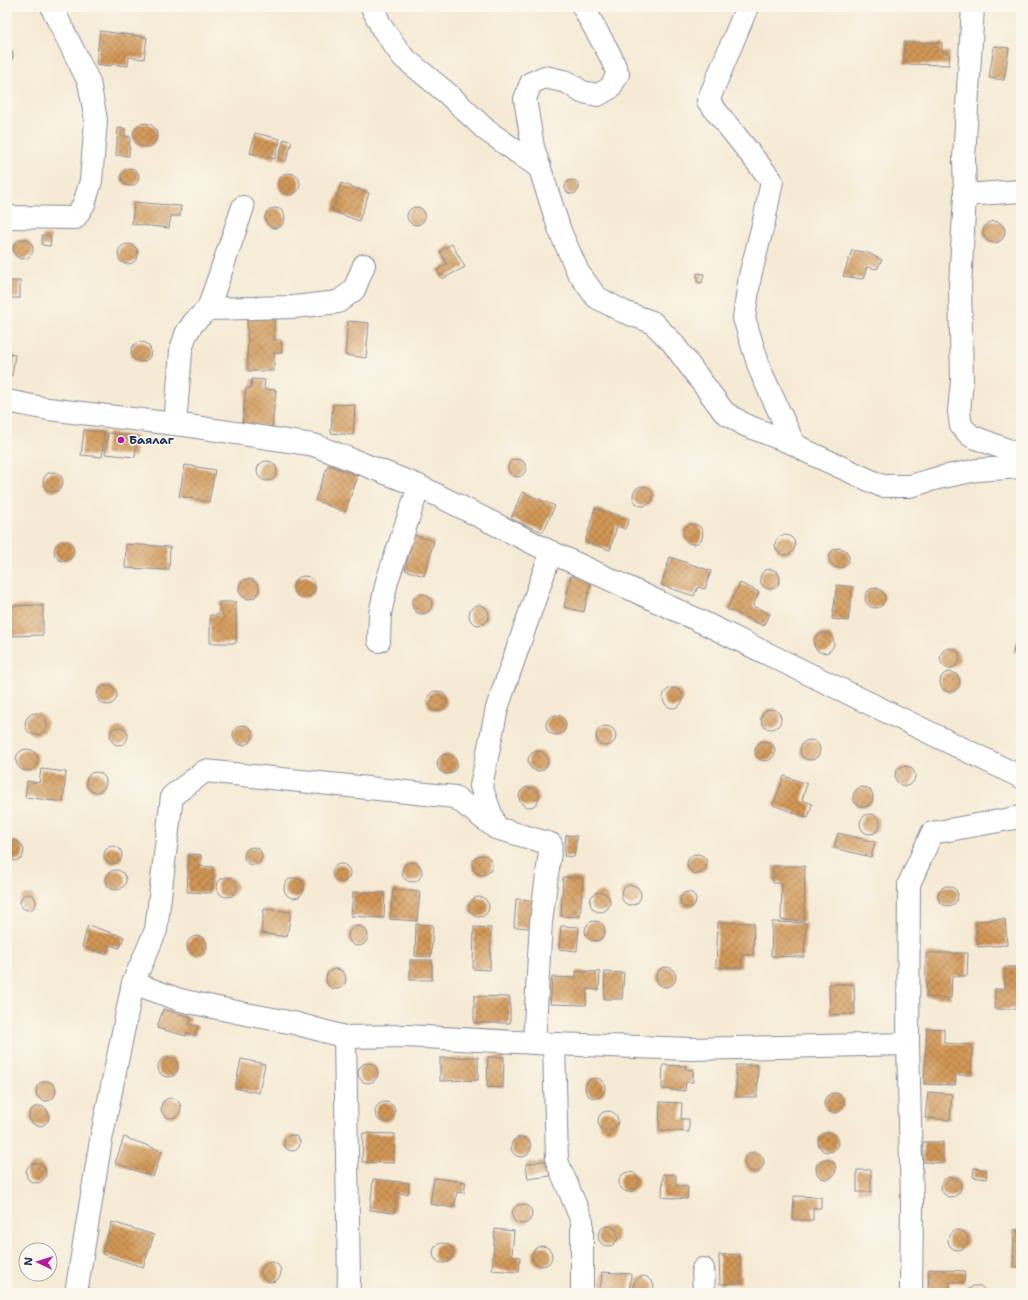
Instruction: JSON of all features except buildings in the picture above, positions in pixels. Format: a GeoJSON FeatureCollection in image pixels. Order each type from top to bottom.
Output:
{"type":"FeatureCollection","features":[{"type":"Feature","properties":{"kind":"street"},"geometry":{"type":"LineString","coordinates":[[372,7],[382,28],[403,57],[448,94],[486,130],[540,168]]}},
{"type":"Feature","properties":{"kind":"street"},"geometry":{"type":"LineString","coordinates":[[583,7],[610,55],[618,74],[610,88],[598,95],[582,92],[567,82],[546,77],[531,83],[525,98],[533,147],[560,232],[578,272],[596,297],[624,312],[652,322],[672,342],[724,412],[745,425],[794,444],[814,455],[882,486],[910,486],[938,478],[977,470],[1021,467]]}},
{"type":"Feature","properties":{"kind":"street"},"geometry":{"type":"LineString","coordinates":[[747,7],[708,101],[772,181],[764,221],[750,276],[744,318],[760,370],[794,444]]}},
{"type":"Feature","properties":{"kind":"street"},"geometry":{"type":"LineString","coordinates":[[973,7],[964,158],[965,195],[960,286],[962,381],[959,411],[961,426],[971,436],[1021,455]]}},
{"type":"Feature","properties":{"kind":"street"},"geometry":{"type":"LineString","coordinates":[[7,217],[75,218],[84,204],[91,181],[96,120],[89,82],[53,10]]}},
{"type":"Feature","properties":{"kind":"street"},"geometry":{"type":"LineString","coordinates":[[965,195],[1021,191]]}},
{"type":"Feature","properties":{"kind":"street"},"geometry":{"type":"LineString","coordinates":[[175,424],[181,350],[186,334],[194,322],[208,309],[242,207]]}},
{"type":"Feature","properties":{"kind":"street"},"geometry":{"type":"LineString","coordinates":[[208,309],[294,307],[338,302],[354,290],[364,265]]}},
{"type":"Feature","properties":{"kind":"street"},"geometry":{"type":"LineString","coordinates":[[7,401],[48,409],[175,424],[314,445],[419,486],[551,552],[702,622],[1021,777]]}},
{"type":"Feature","properties":{"kind":"street"},"geometry":{"type":"LineString","coordinates":[[379,641],[380,614],[387,581],[419,486]]}},
{"type":"Feature","properties":{"kind":"street"},"geometry":{"type":"LineString","coordinates":[[496,828],[481,786],[497,708],[551,552]]}},
{"type":"Feature","properties":{"kind":"street"},"geometry":{"type":"LineString","coordinates":[[76,1293],[101,1140],[133,983],[156,930],[172,796],[205,771],[455,797],[496,828],[551,844],[541,922],[544,1043],[557,1160],[582,1221],[582,1293]]}},
{"type":"Feature","properties":{"kind":"street"},"geometry":{"type":"LineString","coordinates":[[911,1293],[912,1202],[908,1044],[909,884],[932,833],[1021,817]]}},
{"type":"Feature","properties":{"kind":"street"},"geometry":{"type":"LineString","coordinates":[[133,983],[180,1000],[294,1023],[345,1037],[406,1036],[691,1049],[908,1044]]}},
{"type":"Feature","properties":{"kind":"street"},"geometry":{"type":"LineString","coordinates":[[345,1037],[349,1265],[348,1293]]}},
{"type":"Feature","properties":{"kind":"street"},"geometry":{"type":"LineString","coordinates":[[703,1269],[704,1293]]}},
{"type":"Feature","properties":{"kind":"place","name":"Баялаг"},"geometry":{"type":"Point","coordinates":[121,440]}}]}
